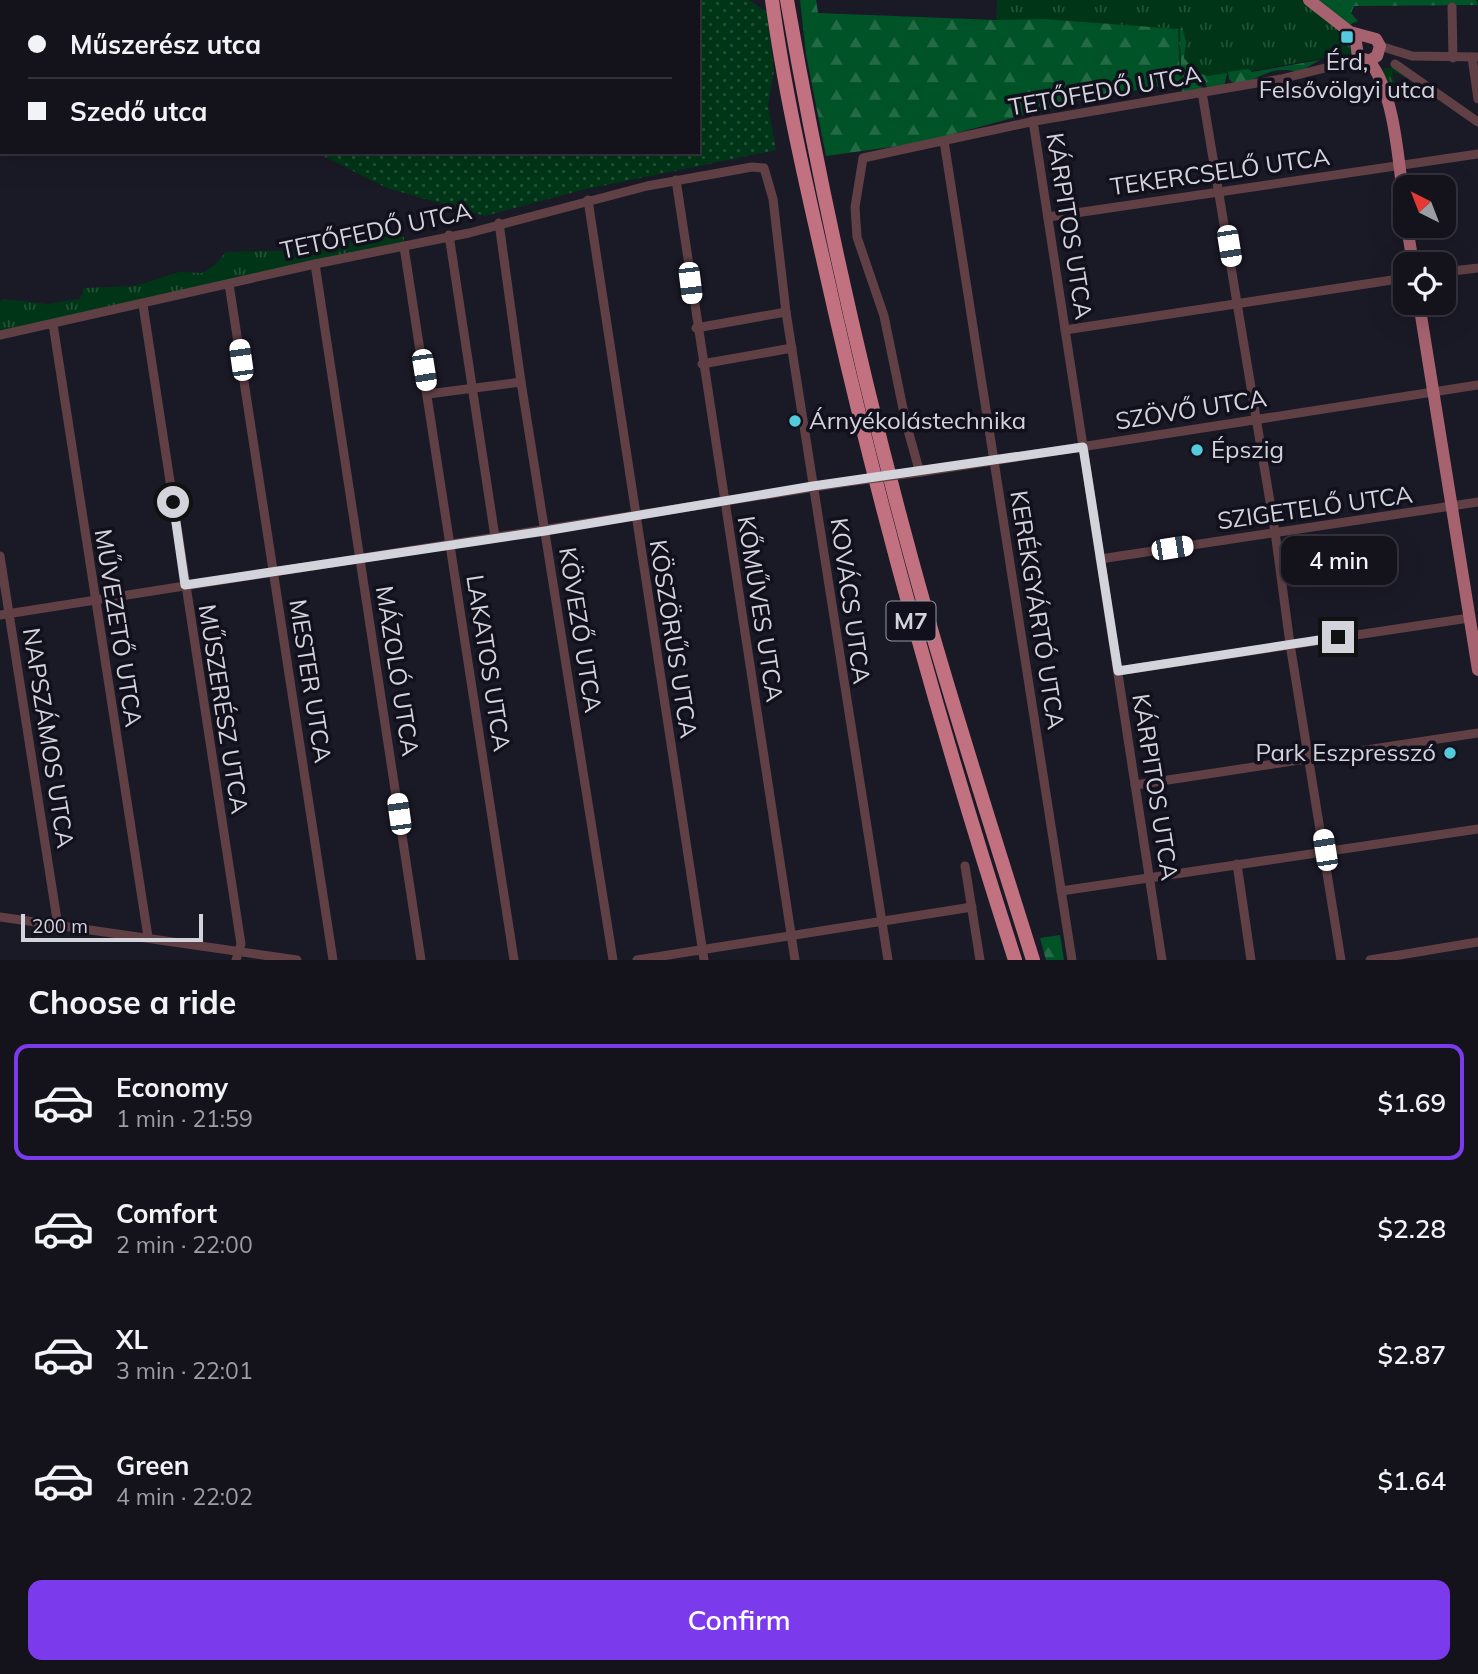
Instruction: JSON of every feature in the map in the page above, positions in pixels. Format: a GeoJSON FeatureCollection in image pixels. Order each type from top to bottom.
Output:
{"type":"FeatureCollection","features":[{"type":"Feature","properties":{"kind":"highway","name":"M7"},"geometry":{"type":"LineString","coordinates":[[772,0],[821,250],[900,579],[936,707],[1015,960]]}},
{"type":"Feature","properties":{"kind":"highway","name":"M7"},"geometry":{"type":"LineString","coordinates":[[787,0],[835,244],[905,532],[965,747],[1033,960]]}},
{"type":"Feature","properties":{"kind":"main road"},"geometry":{"type":"LineString","coordinates":[[1309,0],[1365,52],[1389,109],[1399,175]]}},
{"type":"Feature","properties":{"kind":"main road"},"geometry":{"type":"LineString","coordinates":[[1421,315],[1478,670]]}},
{"type":"Feature","properties":{"kind":"street"},"geometry":{"type":"LineString","coordinates":[[1452,7],[1453,58]]}},
{"type":"Feature","properties":{"kind":"street"},"geometry":{"type":"LineString","coordinates":[[1365,52],[1475,57],[1478,99]]}},
{"type":"Feature","properties":{"kind":"street","name":"TETŐFEDŐ UTCA"},"geometry":{"type":"LineString","coordinates":[[921,472],[906,423],[884,316],[857,237],[855,207],[863,158],[1033,121],[1202,92],[1365,52]]}},
{"type":"Feature","properties":{"kind":"street"},"geometry":{"type":"LineString","coordinates":[[1395,64],[1478,122]]}},
{"type":"Feature","properties":{"kind":"street"},"geometry":{"type":"LineString","coordinates":[[1202,92],[1275,532],[1290,644],[1341,960]]}},
{"type":"Feature","properties":{"kind":"street","name":"KÁRPITOS UTCA"},"geometry":{"type":"LineString","coordinates":[[1033,121],[1162,960]]}},
{"type":"Feature","properties":{"kind":"street","name":"KERÉKGYÁRTÓ UTCA"},"geometry":{"type":"LineString","coordinates":[[944,141],[1072,960]]}},
{"type":"Feature","properties":{"kind":"street","name":"TEKERCSELŐ UTCA"},"geometry":{"type":"LineString","coordinates":[[1048,217],[1478,154]]}},
{"type":"Feature","properties":{"kind":"street","name":"TETŐFEDŐ UTCA"},"geometry":{"type":"LineString","coordinates":[[0,335],[143,305],[315,264],[404,247],[676,180],[761,167]]}},
{"type":"Feature","properties":{"kind":"street","name":"KOVÁCS UTCA"},"geometry":{"type":"LineString","coordinates":[[761,167],[768,175],[773,199],[786,312],[888,960]]}},
{"type":"Feature","properties":{"kind":"street","name":"KŐMŰVES UTCA"},"geometry":{"type":"LineString","coordinates":[[676,180],[696,328],[796,960]]}},
{"type":"Feature","properties":{"kind":"street","name":"KÖSZÖRŰS UTCA"},"geometry":{"type":"LineString","coordinates":[[587,200],[704,960]]}},
{"type":"Feature","properties":{"kind":"street","name":"KÖVEZŐ UTCA"},"geometry":{"type":"LineString","coordinates":[[499,223],[521,382],[613,960]]}},
{"type":"Feature","properties":{"kind":"street"},"geometry":{"type":"LineString","coordinates":[[449,235],[495,537]]}},
{"type":"Feature","properties":{"kind":"street","name":"LAKATOS UTCA"},"geometry":{"type":"LineString","coordinates":[[404,247],[514,960]]}},
{"type":"Feature","properties":{"kind":"street","name":"MÁZOLÓ UTCA"},"geometry":{"type":"LineString","coordinates":[[315,264],[421,960]]}},
{"type":"Feature","properties":{"kind":"street"},"geometry":{"type":"LineString","coordinates":[[1456,271],[1478,268]]}},
{"type":"Feature","properties":{"kind":"street"},"geometry":{"type":"LineString","coordinates":[[1065,330],[1393,280]]}},
{"type":"Feature","properties":{"kind":"street","name":"MESTER UTCA"},"geometry":{"type":"LineString","coordinates":[[229,284],[333,960]]}},
{"type":"Feature","properties":{"kind":"street","name":"MŰSZERÉSZ UTCA"},"geometry":{"type":"LineString","coordinates":[[143,305],[238,956]]}},
{"type":"Feature","properties":{"kind":"street"},"geometry":{"type":"LineString","coordinates":[[696,328],[786,312]]}},
{"type":"Feature","properties":{"kind":"street","name":"MŰVEZETŐ UTCA"},"geometry":{"type":"LineString","coordinates":[[53,324],[93,600],[148,937]]}},
{"type":"Feature","properties":{"kind":"street"},"geometry":{"type":"LineString","coordinates":[[702,364],[792,348]]}},
{"type":"Feature","properties":{"kind":"street"},"geometry":{"type":"LineString","coordinates":[[428,394],[521,382]]}},
{"type":"Feature","properties":{"kind":"street","name":"SZÖVŐ UTCA"},"geometry":{"type":"LineString","coordinates":[[4,614],[449,543],[545,531],[813,486],[994,461],[1478,385]]}},
{"type":"Feature","properties":{"kind":"street","name":"SZIGETELŐ UTCA"},"geometry":{"type":"LineString","coordinates":[[1100,559],[1478,502]]}},
{"type":"Feature","properties":{"kind":"street","name":"NAPSZÁMOS UTCA"},"geometry":{"type":"LineString","coordinates":[[0,556],[4,614],[58,926]]}},
{"type":"Feature","properties":{"kind":"street"},"geometry":{"type":"LineString","coordinates":[[1118,671],[1469,618]]}},
{"type":"Feature","properties":{"kind":"street"},"geometry":{"type":"LineString","coordinates":[[1135,785],[1478,733]]}},
{"type":"Feature","properties":{"kind":"street"},"geometry":{"type":"LineString","coordinates":[[1061,891],[1478,829]]}},
{"type":"Feature","properties":{"kind":"street"},"geometry":{"type":"LineString","coordinates":[[1237,864],[1251,960]]}},
{"type":"Feature","properties":{"kind":"street"},"geometry":{"type":"LineString","coordinates":[[965,866],[980,960]]}},
{"type":"Feature","properties":{"kind":"street"},"geometry":{"type":"LineString","coordinates":[[637,960],[972,907]]}},
{"type":"Feature","properties":{"kind":"street"},"geometry":{"type":"LineString","coordinates":[[0,917],[148,937],[238,956],[297,960]]}},
{"type":"Feature","properties":{"kind":"street"},"geometry":{"type":"LineString","coordinates":[[1370,960],[1478,942]]}},
{"type":"Feature","properties":{"kind":"green space"},"geometry":{"type":"Polygon","coordinates":[[[700,0],[749,0],[767,12],[774,71],[768,106],[776,150],[582,190],[485,216],[387,188],[319,154],[700,154],[700,0]]]}},
{"type":"Feature","properties":{"kind":"green space"},"geometry":{"type":"Polygon","coordinates":[[[800,0],[816,0],[818,13],[996,20],[1045,19],[1178,29],[1180,83],[1083,99],[920,143],[826,156],[806,54],[800,0]]]}},
{"type":"Feature","properties":{"kind":"green space"},"geometry":{"type":"Polygon","coordinates":[[[997,0],[1304,0],[1339,29],[1337,30],[1355,53],[1180,83],[1178,29],[1045,19],[996,20],[997,0]]]}},
{"type":"Feature","properties":{"kind":"green space"},"geometry":{"type":"Polygon","coordinates":[[[1313,0],[1476,0],[1478,5],[1354,6],[1351,13],[1358,21],[1349,25],[1313,0]]]}},
{"type":"Feature","properties":{"kind":"green space"},"geometry":{"type":"Polygon","coordinates":[[[1182,27],[1186,42],[1184,58],[1197,73],[1208,76],[1227,73],[1224,88],[1209,90],[1204,82],[1200,89],[1182,93],[1182,27]]]}},
{"type":"Feature","properties":{"kind":"green space"},"geometry":{"type":"Polygon","coordinates":[[[1320,60],[1299,72],[1279,70],[1234,84],[1229,79],[1228,72],[1248,69],[1252,72],[1320,60]]]}},
{"type":"Feature","properties":{"kind":"green space"},"geometry":{"type":"Polygon","coordinates":[[[1394,67],[1407,75],[1406,78],[1392,71],[1396,93],[1390,99],[1382,69],[1394,67]]]}},
{"type":"Feature","properties":{"kind":"green space"},"geometry":{"type":"Polygon","coordinates":[[[388,236],[404,237],[404,247],[0,335],[0,301],[3,299],[47,304],[80,299],[84,288],[135,286],[179,272],[202,273],[215,265],[226,252],[314,250],[388,236]]]}},
{"type":"Feature","properties":{"kind":"green space"},"geometry":{"type":"Polygon","coordinates":[[[1060,935],[1064,960],[1046,960],[1040,938],[1060,935]]]}},
{"type":"Feature","properties":{"kind":"place","name":"Érd, Felsővölgyi utca"},"geometry":{"type":"Point","coordinates":[1347,37]}},
{"type":"Feature","properties":{"kind":"place","name":"Árnyékolástechnika"},"geometry":{"type":"Point","coordinates":[795,421]}},
{"type":"Feature","properties":{"kind":"place","name":"Épszig"},"geometry":{"type":"Point","coordinates":[1197,450]}},
{"type":"Feature","properties":{"kind":"place","name":"Park Eszpresszó"},"geometry":{"type":"Point","coordinates":[1450,753]}},
{"type":"Feature","properties":{"kind":"route"},"geometry":{"type":"LineString","coordinates":[[173,502],[185,585],[449,543],[545,531],[813,486],[1083,447],[1118,671],[1338,637]]}}]}
